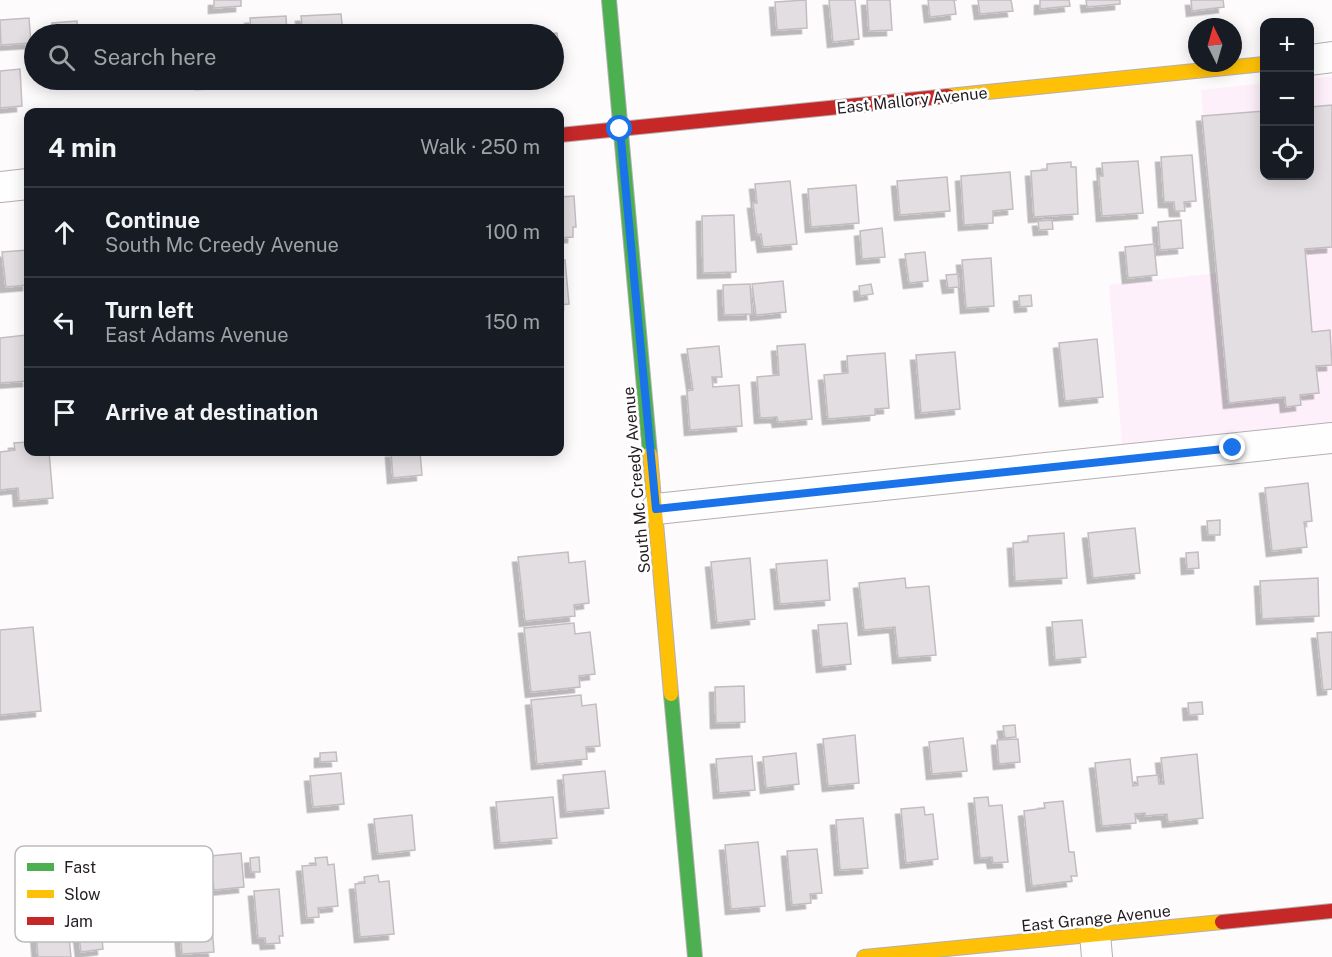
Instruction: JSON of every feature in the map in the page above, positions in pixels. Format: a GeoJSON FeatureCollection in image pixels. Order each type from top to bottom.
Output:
{"type":"FeatureCollection","features":[{"type":"Feature","properties":{"kind":"street","name":"South Mc Creedy Avenue"},"geometry":{"type":"LineString","coordinates":[[609,0],[695,957]]}},
{"type":"Feature","properties":{"kind":"street"},"geometry":{"type":"LineString","coordinates":[[1314,59],[1332,57]]}},
{"type":"Feature","properties":{"kind":"street","name":"East Mallory Avenue"},"geometry":{"type":"LineString","coordinates":[[564,135],[1260,64]]}},
{"type":"Feature","properties":{"kind":"street"},"geometry":{"type":"LineString","coordinates":[[0,187],[24,184]]}},
{"type":"Feature","properties":{"kind":"street"},"geometry":{"type":"LineString","coordinates":[[656,509],[1332,438]]}},
{"type":"Feature","properties":{"kind":"street","name":"East Grange Avenue"},"geometry":{"type":"LineString","coordinates":[[864,957],[1096,946],[1332,911]]}},
{"type":"Feature","properties":{"kind":"shaded area"},"geometry":{"type":"Polygon","coordinates":[[[1332,76],[1332,425],[1122,444],[1109,285],[1218,273],[1201,90],[1260,83],[1260,180],[1314,180],[1314,78],[1332,76]]]}},
{"type":"Feature","properties":{"kind":"building"},"geometry":{"type":"Polygon","coordinates":[[[214,0],[241,0],[241,6],[214,8],[214,0]]]}},
{"type":"Feature","properties":{"kind":"building"},"geometry":{"type":"Polygon","coordinates":[[[806,0],[807,28],[777,30],[775,2],[806,0]]]}},
{"type":"Feature","properties":{"kind":"building"},"geometry":{"type":"Polygon","coordinates":[[[829,0],[855,0],[859,39],[833,42],[829,0]]]}},
{"type":"Feature","properties":{"kind":"building"},"geometry":{"type":"Polygon","coordinates":[[[867,0],[890,0],[892,30],[869,31],[867,0]]]}},
{"type":"Feature","properties":{"kind":"building"},"geometry":{"type":"Polygon","coordinates":[[[928,0],[954,0],[956,14],[930,17],[928,0]]]}},
{"type":"Feature","properties":{"kind":"building"},"geometry":{"type":"Polygon","coordinates":[[[978,0],[1011,0],[1013,11],[980,14],[978,0]]]}},
{"type":"Feature","properties":{"kind":"building"},"geometry":{"type":"Polygon","coordinates":[[[1040,0],[1069,0],[1070,6],[1040,9],[1040,0]]]}},
{"type":"Feature","properties":{"kind":"building"},"geometry":{"type":"Polygon","coordinates":[[[1086,0],[1120,0],[1120,4],[1087,7],[1086,0]]]}},
{"type":"Feature","properties":{"kind":"building"},"geometry":{"type":"Polygon","coordinates":[[[1191,0],[1223,0],[1224,7],[1192,11],[1191,0]]]}},
{"type":"Feature","properties":{"kind":"building"},"geometry":{"type":"Polygon","coordinates":[[[341,14],[342,24],[302,24],[301,16],[341,14]]]}},
{"type":"Feature","properties":{"kind":"building"},"geometry":{"type":"Polygon","coordinates":[[[286,16],[286,24],[250,24],[250,18],[286,16]]]}},
{"type":"Feature","properties":{"kind":"building"},"geometry":{"type":"Polygon","coordinates":[[[29,18],[29,24],[24,24],[24,43],[1,45],[0,20],[29,18]]]}},
{"type":"Feature","properties":{"kind":"building"},"geometry":{"type":"Polygon","coordinates":[[[77,21],[77,24],[52,24],[77,21]]]}},
{"type":"Feature","properties":{"kind":"building"},"geometry":{"type":"Polygon","coordinates":[[[20,69],[22,106],[0,108],[0,71],[20,69]]]}},
{"type":"Feature","properties":{"kind":"building"},"geometry":{"type":"Polygon","coordinates":[[[1332,105],[1332,247],[1305,249],[1312,332],[1330,330],[1332,365],[1316,366],[1319,393],[1300,395],[1301,405],[1286,407],[1285,397],[1229,403],[1202,116],[1260,111],[1260,180],[1314,180],[1314,107],[1332,105]]]}},
{"type":"Feature","properties":{"kind":"building"},"geometry":{"type":"Polygon","coordinates":[[[1192,155],[1196,201],[1184,202],[1185,211],[1175,211],[1174,202],[1164,202],[1161,157],[1192,155]]]}},
{"type":"Feature","properties":{"kind":"building"},"geometry":{"type":"Polygon","coordinates":[[[1138,161],[1143,213],[1102,216],[1099,176],[1103,176],[1102,163],[1138,161]]]}},
{"type":"Feature","properties":{"kind":"building"},"geometry":{"type":"Polygon","coordinates":[[[1071,162],[1071,167],[1076,167],[1078,214],[1034,217],[1031,171],[1047,170],[1047,164],[1071,162]]]}},
{"type":"Feature","properties":{"kind":"building"},"geometry":{"type":"Polygon","coordinates":[[[1010,172],[1013,209],[993,211],[993,223],[964,225],[961,176],[1010,172]]]}},
{"type":"Feature","properties":{"kind":"building"},"geometry":{"type":"Polygon","coordinates":[[[947,177],[950,211],[900,215],[897,181],[947,177]]]}},
{"type":"Feature","properties":{"kind":"building"},"geometry":{"type":"Polygon","coordinates":[[[790,181],[797,244],[763,247],[761,234],[757,235],[753,203],[757,203],[755,184],[790,181]]]}},
{"type":"Feature","properties":{"kind":"building"},"geometry":{"type":"Polygon","coordinates":[[[856,185],[859,223],[811,227],[808,189],[856,185]]]}},
{"type":"Feature","properties":{"kind":"building"},"geometry":{"type":"Polygon","coordinates":[[[574,196],[576,227],[573,227],[573,237],[564,238],[564,197],[574,196]]]}},
{"type":"Feature","properties":{"kind":"building"},"geometry":{"type":"Polygon","coordinates":[[[734,215],[736,272],[703,273],[702,216],[734,215]]]}},
{"type":"Feature","properties":{"kind":"building"},"geometry":{"type":"Polygon","coordinates":[[[1052,220],[1053,229],[1039,230],[1038,221],[1052,220]]]}},
{"type":"Feature","properties":{"kind":"building"},"geometry":{"type":"Polygon","coordinates":[[[1181,220],[1183,248],[1160,250],[1158,222],[1181,220]]]}},
{"type":"Feature","properties":{"kind":"building"},"geometry":{"type":"Polygon","coordinates":[[[882,228],[885,257],[862,259],[860,231],[882,228]]]}},
{"type":"Feature","properties":{"kind":"building"},"geometry":{"type":"Polygon","coordinates":[[[1154,244],[1157,275],[1128,278],[1125,247],[1154,244]]]}},
{"type":"Feature","properties":{"kind":"building"},"geometry":{"type":"Polygon","coordinates":[[[24,250],[24,285],[6,287],[2,252],[24,250]]]}},
{"type":"Feature","properties":{"kind":"building"},"geometry":{"type":"Polygon","coordinates":[[[925,252],[928,281],[909,283],[905,254],[925,252]]]}},
{"type":"Feature","properties":{"kind":"building"},"geometry":{"type":"Polygon","coordinates":[[[991,258],[994,306],[966,308],[962,260],[991,258]]]}},
{"type":"Feature","properties":{"kind":"building"},"geometry":{"type":"Polygon","coordinates":[[[564,260],[569,304],[564,305],[564,260]]]}},
{"type":"Feature","properties":{"kind":"building"},"geometry":{"type":"Polygon","coordinates":[[[958,274],[959,287],[948,288],[946,275],[958,274]]]}},
{"type":"Feature","properties":{"kind":"building"},"geometry":{"type":"Polygon","coordinates":[[[783,281],[786,312],[756,315],[752,284],[783,281]]]}},
{"type":"Feature","properties":{"kind":"building"},"geometry":{"type":"Polygon","coordinates":[[[750,284],[752,314],[724,315],[723,285],[750,284]]]}},
{"type":"Feature","properties":{"kind":"building"},"geometry":{"type":"Polygon","coordinates":[[[871,284],[873,294],[860,296],[859,286],[871,284]]]}},
{"type":"Feature","properties":{"kind":"building"},"geometry":{"type":"Polygon","coordinates":[[[1031,295],[1032,306],[1020,307],[1019,296],[1031,295]]]}},
{"type":"Feature","properties":{"kind":"building"},"geometry":{"type":"Polygon","coordinates":[[[24,335],[24,381],[0,383],[0,338],[24,335]]]}},
{"type":"Feature","properties":{"kind":"building"},"geometry":{"type":"Polygon","coordinates":[[[1097,339],[1103,397],[1065,401],[1059,343],[1097,339]]]}},
{"type":"Feature","properties":{"kind":"building"},"geometry":{"type":"Polygon","coordinates":[[[805,344],[812,419],[778,422],[777,417],[760,418],[757,377],[779,375],[777,346],[805,344]]]}},
{"type":"Feature","properties":{"kind":"building"},"geometry":{"type":"Polygon","coordinates":[[[719,346],[722,377],[712,377],[713,387],[739,385],[742,426],[690,430],[687,391],[693,390],[687,349],[719,346]]]}},
{"type":"Feature","properties":{"kind":"building"},"geometry":{"type":"Polygon","coordinates":[[[955,352],[960,409],[921,413],[916,355],[955,352]]]}},
{"type":"Feature","properties":{"kind":"building"},"geometry":{"type":"Polygon","coordinates":[[[885,353],[889,408],[875,409],[875,415],[828,419],[824,375],[848,373],[847,356],[885,353]]]}},
{"type":"Feature","properties":{"kind":"building"},"geometry":{"type":"Polygon","coordinates":[[[24,442],[24,456],[49,456],[53,498],[19,501],[18,488],[0,490],[0,452],[15,450],[14,443],[24,442]]]}},
{"type":"Feature","properties":{"kind":"building"},"geometry":{"type":"Polygon","coordinates":[[[391,456],[420,456],[422,475],[393,478],[391,456]]]}},
{"type":"Feature","properties":{"kind":"building"},"geometry":{"type":"Polygon","coordinates":[[[1308,483],[1312,521],[1304,522],[1307,547],[1272,551],[1265,488],[1308,483]]]}},
{"type":"Feature","properties":{"kind":"building"},"geometry":{"type":"Polygon","coordinates":[[[1220,520],[1220,535],[1208,535],[1207,521],[1220,520]]]}},
{"type":"Feature","properties":{"kind":"building"},"geometry":{"type":"Polygon","coordinates":[[[1135,528],[1140,573],[1093,578],[1088,533],[1135,528]]]}},
{"type":"Feature","properties":{"kind":"building"},"geometry":{"type":"Polygon","coordinates":[[[1064,533],[1067,578],[1015,581],[1013,543],[1028,542],[1028,536],[1064,533]]]}},
{"type":"Feature","properties":{"kind":"building"},"geometry":{"type":"Polygon","coordinates":[[[568,552],[569,563],[585,561],[589,603],[574,605],[575,616],[525,621],[518,557],[568,552]]]}},
{"type":"Feature","properties":{"kind":"building"},"geometry":{"type":"Polygon","coordinates":[[[1198,552],[1199,568],[1187,569],[1186,553],[1198,552]]]}},
{"type":"Feature","properties":{"kind":"building"},"geometry":{"type":"Polygon","coordinates":[[[750,558],[755,619],[717,623],[711,562],[750,558]]]}},
{"type":"Feature","properties":{"kind":"building"},"geometry":{"type":"Polygon","coordinates":[[[827,560],[830,600],[780,604],[776,564],[827,560]]]}},
{"type":"Feature","properties":{"kind":"building"},"geometry":{"type":"Polygon","coordinates":[[[905,578],[906,588],[929,586],[936,655],[898,658],[895,627],[864,630],[859,583],[905,578]]]}},
{"type":"Feature","properties":{"kind":"building"},"geometry":{"type":"Polygon","coordinates":[[[1318,578],[1319,616],[1262,619],[1260,581],[1318,578]]]}},
{"type":"Feature","properties":{"kind":"building"},"geometry":{"type":"Polygon","coordinates":[[[1082,620],[1086,657],[1055,660],[1052,622],[1082,620]]]}},
{"type":"Feature","properties":{"kind":"building"},"geometry":{"type":"Polygon","coordinates":[[[574,623],[575,634],[590,632],[595,674],[579,676],[580,687],[531,692],[524,628],[574,623]]]}},
{"type":"Feature","properties":{"kind":"building"},"geometry":{"type":"Polygon","coordinates":[[[847,623],[851,664],[822,667],[818,625],[847,623]]]}},
{"type":"Feature","properties":{"kind":"building"},"geometry":{"type":"Polygon","coordinates":[[[33,627],[41,711],[0,715],[0,630],[33,627]]]}},
{"type":"Feature","properties":{"kind":"building"},"geometry":{"type":"Polygon","coordinates":[[[1332,632],[1332,689],[1323,690],[1317,633],[1332,632]]]}},
{"type":"Feature","properties":{"kind":"building"},"geometry":{"type":"Polygon","coordinates":[[[744,686],[745,722],[716,723],[715,687],[744,686]]]}},
{"type":"Feature","properties":{"kind":"building"},"geometry":{"type":"Polygon","coordinates":[[[581,695],[582,706],[596,704],[600,746],[586,747],[587,759],[537,764],[531,700],[581,695]]]}},
{"type":"Feature","properties":{"kind":"building"},"geometry":{"type":"Polygon","coordinates":[[[1202,702],[1203,714],[1189,715],[1188,703],[1202,702]]]}},
{"type":"Feature","properties":{"kind":"building"},"geometry":{"type":"Polygon","coordinates":[[[1015,725],[1016,737],[1005,738],[1003,726],[1015,725]]]}},
{"type":"Feature","properties":{"kind":"building"},"geometry":{"type":"Polygon","coordinates":[[[855,735],[859,783],[828,786],[823,739],[855,735]]]}},
{"type":"Feature","properties":{"kind":"building"},"geometry":{"type":"Polygon","coordinates":[[[963,738],[967,771],[932,774],[929,742],[963,738]]]}},
{"type":"Feature","properties":{"kind":"building"},"geometry":{"type":"Polygon","coordinates":[[[1018,739],[1020,762],[999,764],[997,740],[1018,739]]]}},
{"type":"Feature","properties":{"kind":"building"},"geometry":{"type":"Polygon","coordinates":[[[336,752],[337,761],[320,762],[320,753],[336,752]]]}},
{"type":"Feature","properties":{"kind":"building"},"geometry":{"type":"Polygon","coordinates":[[[796,753],[799,784],[766,788],[763,757],[796,753]]]}},
{"type":"Feature","properties":{"kind":"building"},"geometry":{"type":"Polygon","coordinates":[[[1197,754],[1203,818],[1168,822],[1167,814],[1145,816],[1145,813],[1135,814],[1136,823],[1102,826],[1095,763],[1130,759],[1133,786],[1138,785],[1137,777],[1158,775],[1159,784],[1164,784],[1161,758],[1197,754]]]}},
{"type":"Feature","properties":{"kind":"building"},"geometry":{"type":"Polygon","coordinates":[[[752,756],[755,790],[719,793],[716,759],[752,756]]]}},
{"type":"Feature","properties":{"kind":"building"},"geometry":{"type":"Polygon","coordinates":[[[605,771],[609,808],[566,812],[563,775],[605,771]]]}},
{"type":"Feature","properties":{"kind":"building"},"geometry":{"type":"Polygon","coordinates":[[[341,773],[344,804],[313,807],[310,776],[341,773]]]}},
{"type":"Feature","properties":{"kind":"building"},"geometry":{"type":"Polygon","coordinates":[[[553,797],[557,838],[500,843],[496,802],[553,797]]]}},
{"type":"Feature","properties":{"kind":"building"},"geometry":{"type":"Polygon","coordinates":[[[988,797],[989,806],[1002,805],[1008,862],[993,863],[992,857],[980,858],[974,798],[988,797]]]}},
{"type":"Feature","properties":{"kind":"building"},"geometry":{"type":"Polygon","coordinates":[[[1063,801],[1069,852],[1074,852],[1077,876],[1071,876],[1072,881],[1032,886],[1024,811],[1045,808],[1044,803],[1063,801]]]}},
{"type":"Feature","properties":{"kind":"building"},"geometry":{"type":"Polygon","coordinates":[[[924,807],[925,815],[933,814],[938,859],[906,863],[901,809],[924,807]]]}},
{"type":"Feature","properties":{"kind":"building"},"geometry":{"type":"Polygon","coordinates":[[[412,815],[415,850],[378,854],[374,819],[412,815]]]}},
{"type":"Feature","properties":{"kind":"building"},"geometry":{"type":"Polygon","coordinates":[[[863,818],[868,868],[840,870],[836,820],[863,818]]]}},
{"type":"Feature","properties":{"kind":"building"},"geometry":{"type":"Polygon","coordinates":[[[758,842],[765,906],[731,909],[725,845],[758,842]]]}},
{"type":"Feature","properties":{"kind":"building"},"geometry":{"type":"Polygon","coordinates":[[[817,849],[822,893],[810,894],[811,903],[792,905],[787,851],[817,849]]]}},
{"type":"Feature","properties":{"kind":"building"},"geometry":{"type":"Polygon","coordinates":[[[241,853],[244,887],[214,890],[213,856],[241,853]]]}},
{"type":"Feature","properties":{"kind":"building"},"geometry":{"type":"Polygon","coordinates":[[[259,857],[260,872],[251,872],[250,858],[259,857]]]}},
{"type":"Feature","properties":{"kind":"building"},"geometry":{"type":"Polygon","coordinates":[[[327,857],[328,865],[334,864],[338,906],[318,908],[319,917],[307,918],[302,866],[316,865],[315,858],[327,857]]]}},
{"type":"Feature","properties":{"kind":"building"},"geometry":{"type":"Polygon","coordinates":[[[378,875],[379,882],[389,881],[394,934],[360,937],[355,884],[365,883],[364,877],[378,875]]]}},
{"type":"Feature","properties":{"kind":"building"},"geometry":{"type":"Polygon","coordinates":[[[279,889],[283,936],[279,936],[280,943],[266,944],[265,938],[258,938],[254,891],[279,889]]]}},
{"type":"Feature","properties":{"kind":"building"},"geometry":{"type":"Polygon","coordinates":[[[213,939],[214,952],[182,954],[181,942],[213,942],[213,939]]]}},
{"type":"Feature","properties":{"kind":"building"},"geometry":{"type":"Polygon","coordinates":[[[37,942],[69,942],[71,957],[38,957],[37,942]]]}},
{"type":"Feature","properties":{"kind":"building"},"geometry":{"type":"Polygon","coordinates":[[[80,942],[102,942],[103,949],[81,952],[80,942]]]}},
{"type":"Feature","properties":{"kind":"traffic: fast"},"geometry":{"type":"LineString","coordinates":[[609,0],[650,454]]}},
{"type":"Feature","properties":{"kind":"traffic: fast"},"geometry":{"type":"LineString","coordinates":[[671,694],[695,957]]}},
{"type":"Feature","properties":{"kind":"traffic: slow"},"geometry":{"type":"LineString","coordinates":[[948,96],[1260,64]]}},
{"type":"Feature","properties":{"kind":"traffic: slow"},"geometry":{"type":"LineString","coordinates":[[650,454],[671,694]]}},
{"type":"Feature","properties":{"kind":"traffic: slow"},"geometry":{"type":"LineString","coordinates":[[864,957],[1222,922]]}},
{"type":"Feature","properties":{"kind":"traffic: jam"},"geometry":{"type":"LineString","coordinates":[[564,135],[948,96]]}},
{"type":"Feature","properties":{"kind":"traffic: jam"},"geometry":{"type":"LineString","coordinates":[[1222,922],[1332,911]]}},
{"type":"Feature","properties":{"kind":"route"},"geometry":{"type":"LineString","coordinates":[[620,129],[656,509],[1233,448]]}}]}
